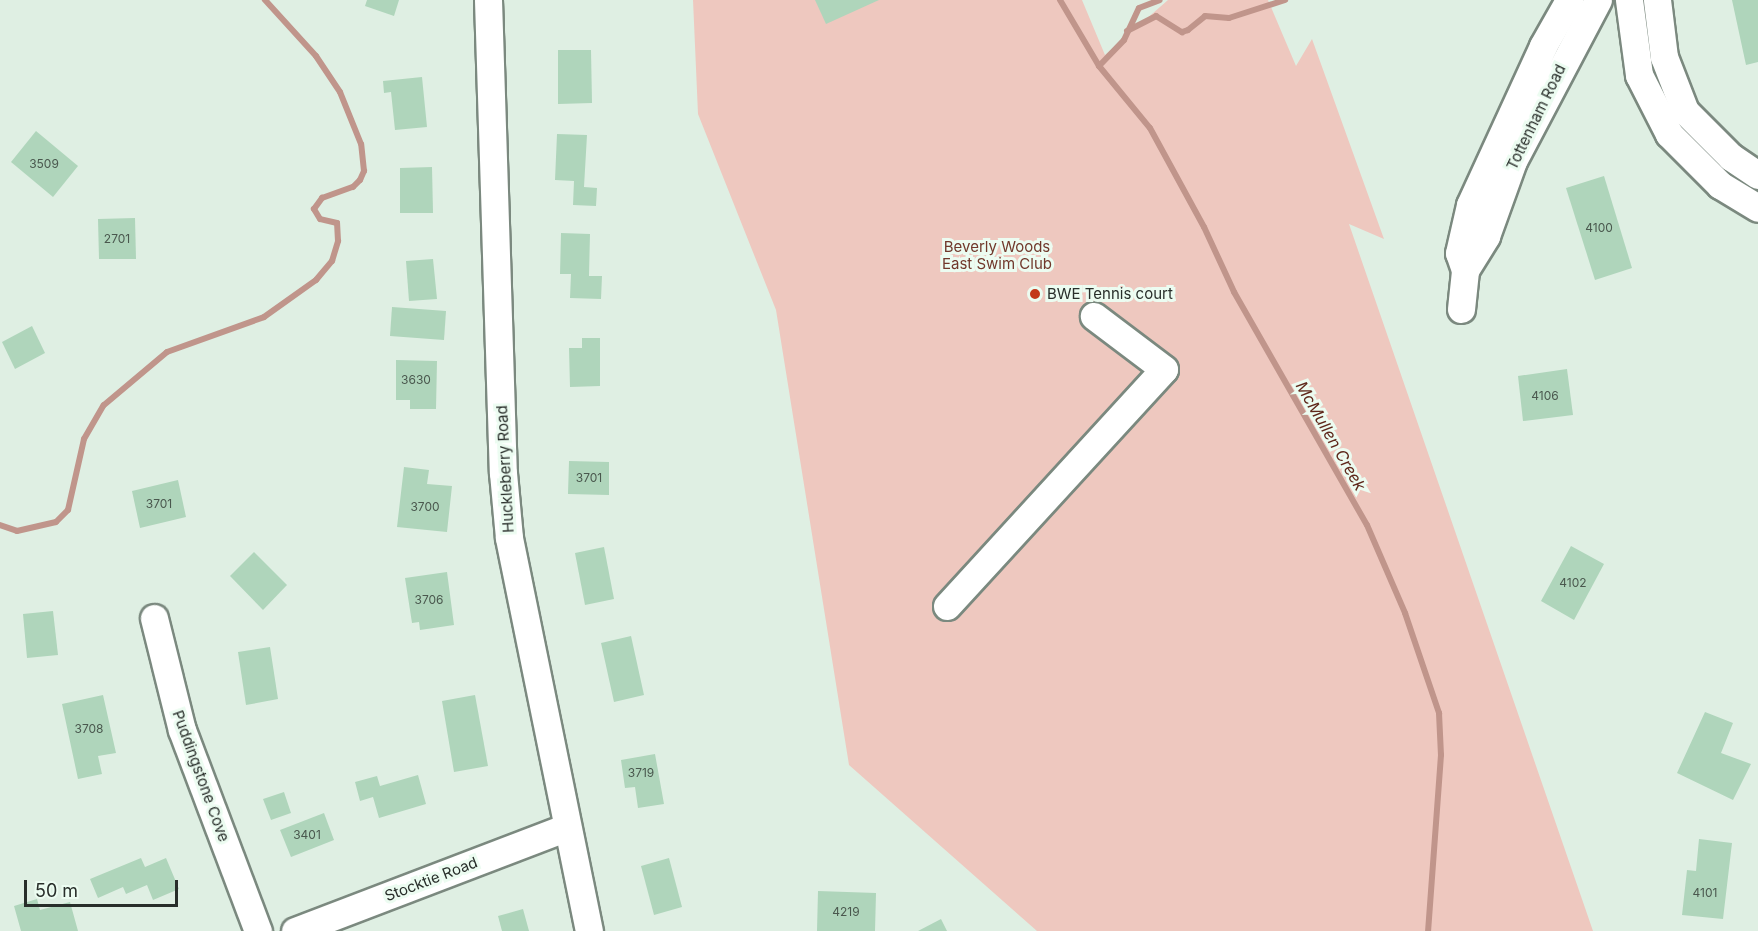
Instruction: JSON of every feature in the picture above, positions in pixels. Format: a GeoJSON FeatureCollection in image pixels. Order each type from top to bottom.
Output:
{"type":"FeatureCollection","features":[{"type":"Feature","properties":{"kind":"street","name":"Huckleberry Road"},"geometry":{"type":"LineString","coordinates":[[488,0],[508,527],[589,931]]}},
{"type":"Feature","properties":{"kind":"street","name":"Tottenham Road"},"geometry":{"type":"LineString","coordinates":[[1461,309],[1465,270],[1459,253],[1470,205],[1543,46],[1569,0]]}},
{"type":"Feature","properties":{"kind":"street","name":"Tottenham Road"},"geometry":{"type":"LineString","coordinates":[[1465,270],[1486,237],[1513,161],[1598,0]]}},
{"type":"Feature","properties":{"kind":"street"},"geometry":{"type":"LineString","coordinates":[[1629,0],[1639,75],[1669,134],[1720,184],[1758,208]]}},
{"type":"Feature","properties":{"kind":"street"},"geometry":{"type":"LineString","coordinates":[[1657,0],[1664,57],[1685,111],[1731,157],[1758,175]]}},
{"type":"Feature","properties":{"kind":"street"},"geometry":{"type":"LineString","coordinates":[[947,606],[1164,369],[1094,316]]}},
{"type":"Feature","properties":{"kind":"street","name":"Puddingstone Cove"},"geometry":{"type":"LineString","coordinates":[[154,618],[182,730],[258,931]]}},
{"type":"Feature","properties":{"kind":"street","name":"Stocktie Road"},"geometry":{"type":"LineString","coordinates":[[295,931],[567,826]]}},
{"type":"Feature","properties":{"kind":"green space","name":"Beverly Woods East Swim Club"},"geometry":{"type":"Polygon","coordinates":[[[693,0],[1082,0],[1105,55],[1168,0],[1268,0],[1296,66],[1312,39],[1384,239],[1349,224],[1593,931],[1037,931],[849,765],[776,310],[698,114],[693,0]]]}},
{"type":"Feature","properties":{"kind":"building"},"geometry":{"type":"Polygon","coordinates":[[[367,0],[399,0],[394,16],[365,6],[367,0]]]}},
{"type":"Feature","properties":{"kind":"building"},"geometry":{"type":"Polygon","coordinates":[[[815,0],[879,0],[826,24],[815,0]]]}},
{"type":"Feature","properties":{"kind":"building"},"geometry":{"type":"Polygon","coordinates":[[[1732,0],[1758,0],[1758,62],[1746,65],[1732,0]]]}},
{"type":"Feature","properties":{"kind":"building"},"geometry":{"type":"Polygon","coordinates":[[[558,50],[591,50],[592,103],[558,104],[558,50]]]}},
{"type":"Feature","properties":{"kind":"building"},"geometry":{"type":"Polygon","coordinates":[[[422,77],[427,127],[395,130],[391,92],[384,93],[383,81],[422,77]]]}},
{"type":"Feature","properties":{"kind":"building"},"geometry":{"type":"Polygon","coordinates":[[[36,131],[78,166],[53,197],[11,162],[36,131]]]}},
{"type":"Feature","properties":{"kind":"building"},"geometry":{"type":"Polygon","coordinates":[[[557,134],[587,135],[584,187],[597,188],[596,206],[573,205],[574,181],[555,180],[557,134]]]}},
{"type":"Feature","properties":{"kind":"building"},"geometry":{"type":"Polygon","coordinates":[[[432,167],[433,213],[400,213],[400,168],[432,167]]]}},
{"type":"Feature","properties":{"kind":"building"},"geometry":{"type":"Polygon","coordinates":[[[1604,176],[1632,268],[1595,280],[1566,188],[1604,176]]]}},
{"type":"Feature","properties":{"kind":"building"},"geometry":{"type":"Polygon","coordinates":[[[135,218],[136,259],[99,259],[98,219],[135,218]]]}},
{"type":"Feature","properties":{"kind":"building"},"geometry":{"type":"Polygon","coordinates":[[[561,233],[590,234],[589,276],[602,276],[601,299],[570,298],[571,274],[560,274],[561,233]]]}},
{"type":"Feature","properties":{"kind":"building"},"geometry":{"type":"Polygon","coordinates":[[[433,259],[437,299],[409,301],[406,261],[433,259]]]}},
{"type":"Feature","properties":{"kind":"building"},"geometry":{"type":"Polygon","coordinates":[[[392,307],[446,311],[444,340],[390,336],[392,307]]]}},
{"type":"Feature","properties":{"kind":"building"},"geometry":{"type":"Polygon","coordinates":[[[32,326],[45,353],[15,369],[2,342],[32,326]]]}},
{"type":"Feature","properties":{"kind":"building"},"geometry":{"type":"Polygon","coordinates":[[[582,338],[600,338],[600,386],[570,387],[569,348],[582,348],[582,338]]]}},
{"type":"Feature","properties":{"kind":"building"},"geometry":{"type":"Polygon","coordinates":[[[396,360],[437,361],[436,409],[410,409],[410,400],[396,400],[396,360]]]}},
{"type":"Feature","properties":{"kind":"building"},"geometry":{"type":"Polygon","coordinates":[[[1567,369],[1573,415],[1523,421],[1518,376],[1567,369]]]}},
{"type":"Feature","properties":{"kind":"building"},"geometry":{"type":"Polygon","coordinates":[[[569,461],[609,462],[609,495],[568,494],[569,461]]]}},
{"type":"Feature","properties":{"kind":"building"},"geometry":{"type":"Polygon","coordinates":[[[404,467],[429,470],[427,484],[452,486],[447,532],[397,527],[404,467]]]}},
{"type":"Feature","properties":{"kind":"building"},"geometry":{"type":"Polygon","coordinates":[[[178,480],[186,517],[140,528],[132,491],[178,480]]]}},
{"type":"Feature","properties":{"kind":"building"},"geometry":{"type":"Polygon","coordinates":[[[1571,546],[1604,564],[1574,620],[1541,601],[1571,546]]]}},
{"type":"Feature","properties":{"kind":"building"},"geometry":{"type":"Polygon","coordinates":[[[604,547],[614,599],[585,605],[575,553],[604,547]]]}},
{"type":"Feature","properties":{"kind":"building"},"geometry":{"type":"Polygon","coordinates":[[[254,552],[287,585],[263,610],[230,576],[254,552]]]}},
{"type":"Feature","properties":{"kind":"building"},"geometry":{"type":"Polygon","coordinates":[[[447,572],[454,625],[420,630],[419,622],[412,623],[405,578],[447,572]]]}},
{"type":"Feature","properties":{"kind":"building"},"geometry":{"type":"Polygon","coordinates":[[[53,611],[58,655],[27,658],[23,614],[53,611]]]}},
{"type":"Feature","properties":{"kind":"building"},"geometry":{"type":"Polygon","coordinates":[[[631,636],[644,695],[614,702],[601,643],[631,636]]]}},
{"type":"Feature","properties":{"kind":"building"},"geometry":{"type":"Polygon","coordinates":[[[270,647],[278,699],[246,705],[238,652],[270,647]]]}},
{"type":"Feature","properties":{"kind":"building"},"geometry":{"type":"Polygon","coordinates":[[[103,695],[116,753],[98,756],[102,774],[78,779],[62,704],[103,695]]]}},
{"type":"Feature","properties":{"kind":"building"},"geometry":{"type":"Polygon","coordinates":[[[475,695],[488,766],[454,772],[442,701],[475,695]]]}},
{"type":"Feature","properties":{"kind":"building"},"geometry":{"type":"Polygon","coordinates":[[[1705,712],[1733,723],[1721,753],[1751,764],[1733,800],[1677,773],[1705,712]]]}},
{"type":"Feature","properties":{"kind":"building"},"geometry":{"type":"Polygon","coordinates":[[[655,754],[664,804],[638,808],[635,787],[625,788],[621,760],[655,754]]]}},
{"type":"Feature","properties":{"kind":"building"},"geometry":{"type":"Polygon","coordinates":[[[418,775],[426,804],[379,818],[373,797],[360,801],[355,782],[377,776],[380,786],[418,775]]]}},
{"type":"Feature","properties":{"kind":"building"},"geometry":{"type":"Polygon","coordinates":[[[284,792],[291,813],[271,820],[263,799],[284,792]]]}},
{"type":"Feature","properties":{"kind":"building"},"geometry":{"type":"Polygon","coordinates":[[[324,813],[334,840],[291,857],[280,830],[324,813]]]}},
{"type":"Feature","properties":{"kind":"building"},"geometry":{"type":"Polygon","coordinates":[[[1699,839],[1732,843],[1723,919],[1682,915],[1687,870],[1696,871],[1699,839]]]}},
{"type":"Feature","properties":{"kind":"building"},"geometry":{"type":"Polygon","coordinates":[[[141,858],[145,867],[166,858],[179,889],[153,900],[147,885],[126,894],[123,887],[98,898],[90,879],[141,858]]]}},
{"type":"Feature","properties":{"kind":"building"},"geometry":{"type":"Polygon","coordinates":[[[669,858],[682,907],[654,915],[641,866],[669,858]]]}},
{"type":"Feature","properties":{"kind":"building"},"geometry":{"type":"Polygon","coordinates":[[[818,891],[876,893],[875,931],[817,931],[818,891]]]}},
{"type":"Feature","properties":{"kind":"building"},"geometry":{"type":"Polygon","coordinates":[[[37,899],[40,910],[70,902],[78,931],[21,931],[14,906],[37,899]]]}},
{"type":"Feature","properties":{"kind":"building"},"geometry":{"type":"Polygon","coordinates":[[[523,909],[529,931],[502,931],[498,916],[523,909]]]}},
{"type":"Feature","properties":{"kind":"building"},"geometry":{"type":"Polygon","coordinates":[[[941,919],[947,931],[918,931],[941,919]]]}},
{"type":"Feature","properties":{"kind":"waterway"},"geometry":{"type":"LineString","coordinates":[[0,525],[17,531],[56,522],[68,510],[84,439],[104,405],[167,352],[264,317],[316,280],[332,261],[338,241],[337,223],[320,219],[314,209],[322,198],[353,187],[360,180],[364,171],[361,144],[340,92],[316,56],[265,0]]}},
{"type":"Feature","properties":{"kind":"waterway","name":"McMullen Creek"},"geometry":{"type":"LineString","coordinates":[[1060,0],[1099,66],[1150,128],[1204,227],[1234,292],[1367,525],[1405,613],[1439,713],[1441,755],[1428,931]]}},
{"type":"Feature","properties":{"kind":"waterway"},"geometry":{"type":"LineString","coordinates":[[1099,66],[1124,40],[1139,8],[1160,0]]}},
{"type":"Feature","properties":{"kind":"waterway"},"geometry":{"type":"LineString","coordinates":[[1127,31],[1156,16],[1182,32],[1205,16],[1229,18],[1285,0]]}},
{"type":"Feature","properties":{"kind":"place","name":"BWE Tennis court"},"geometry":{"type":"Point","coordinates":[1035,294]}}]}
